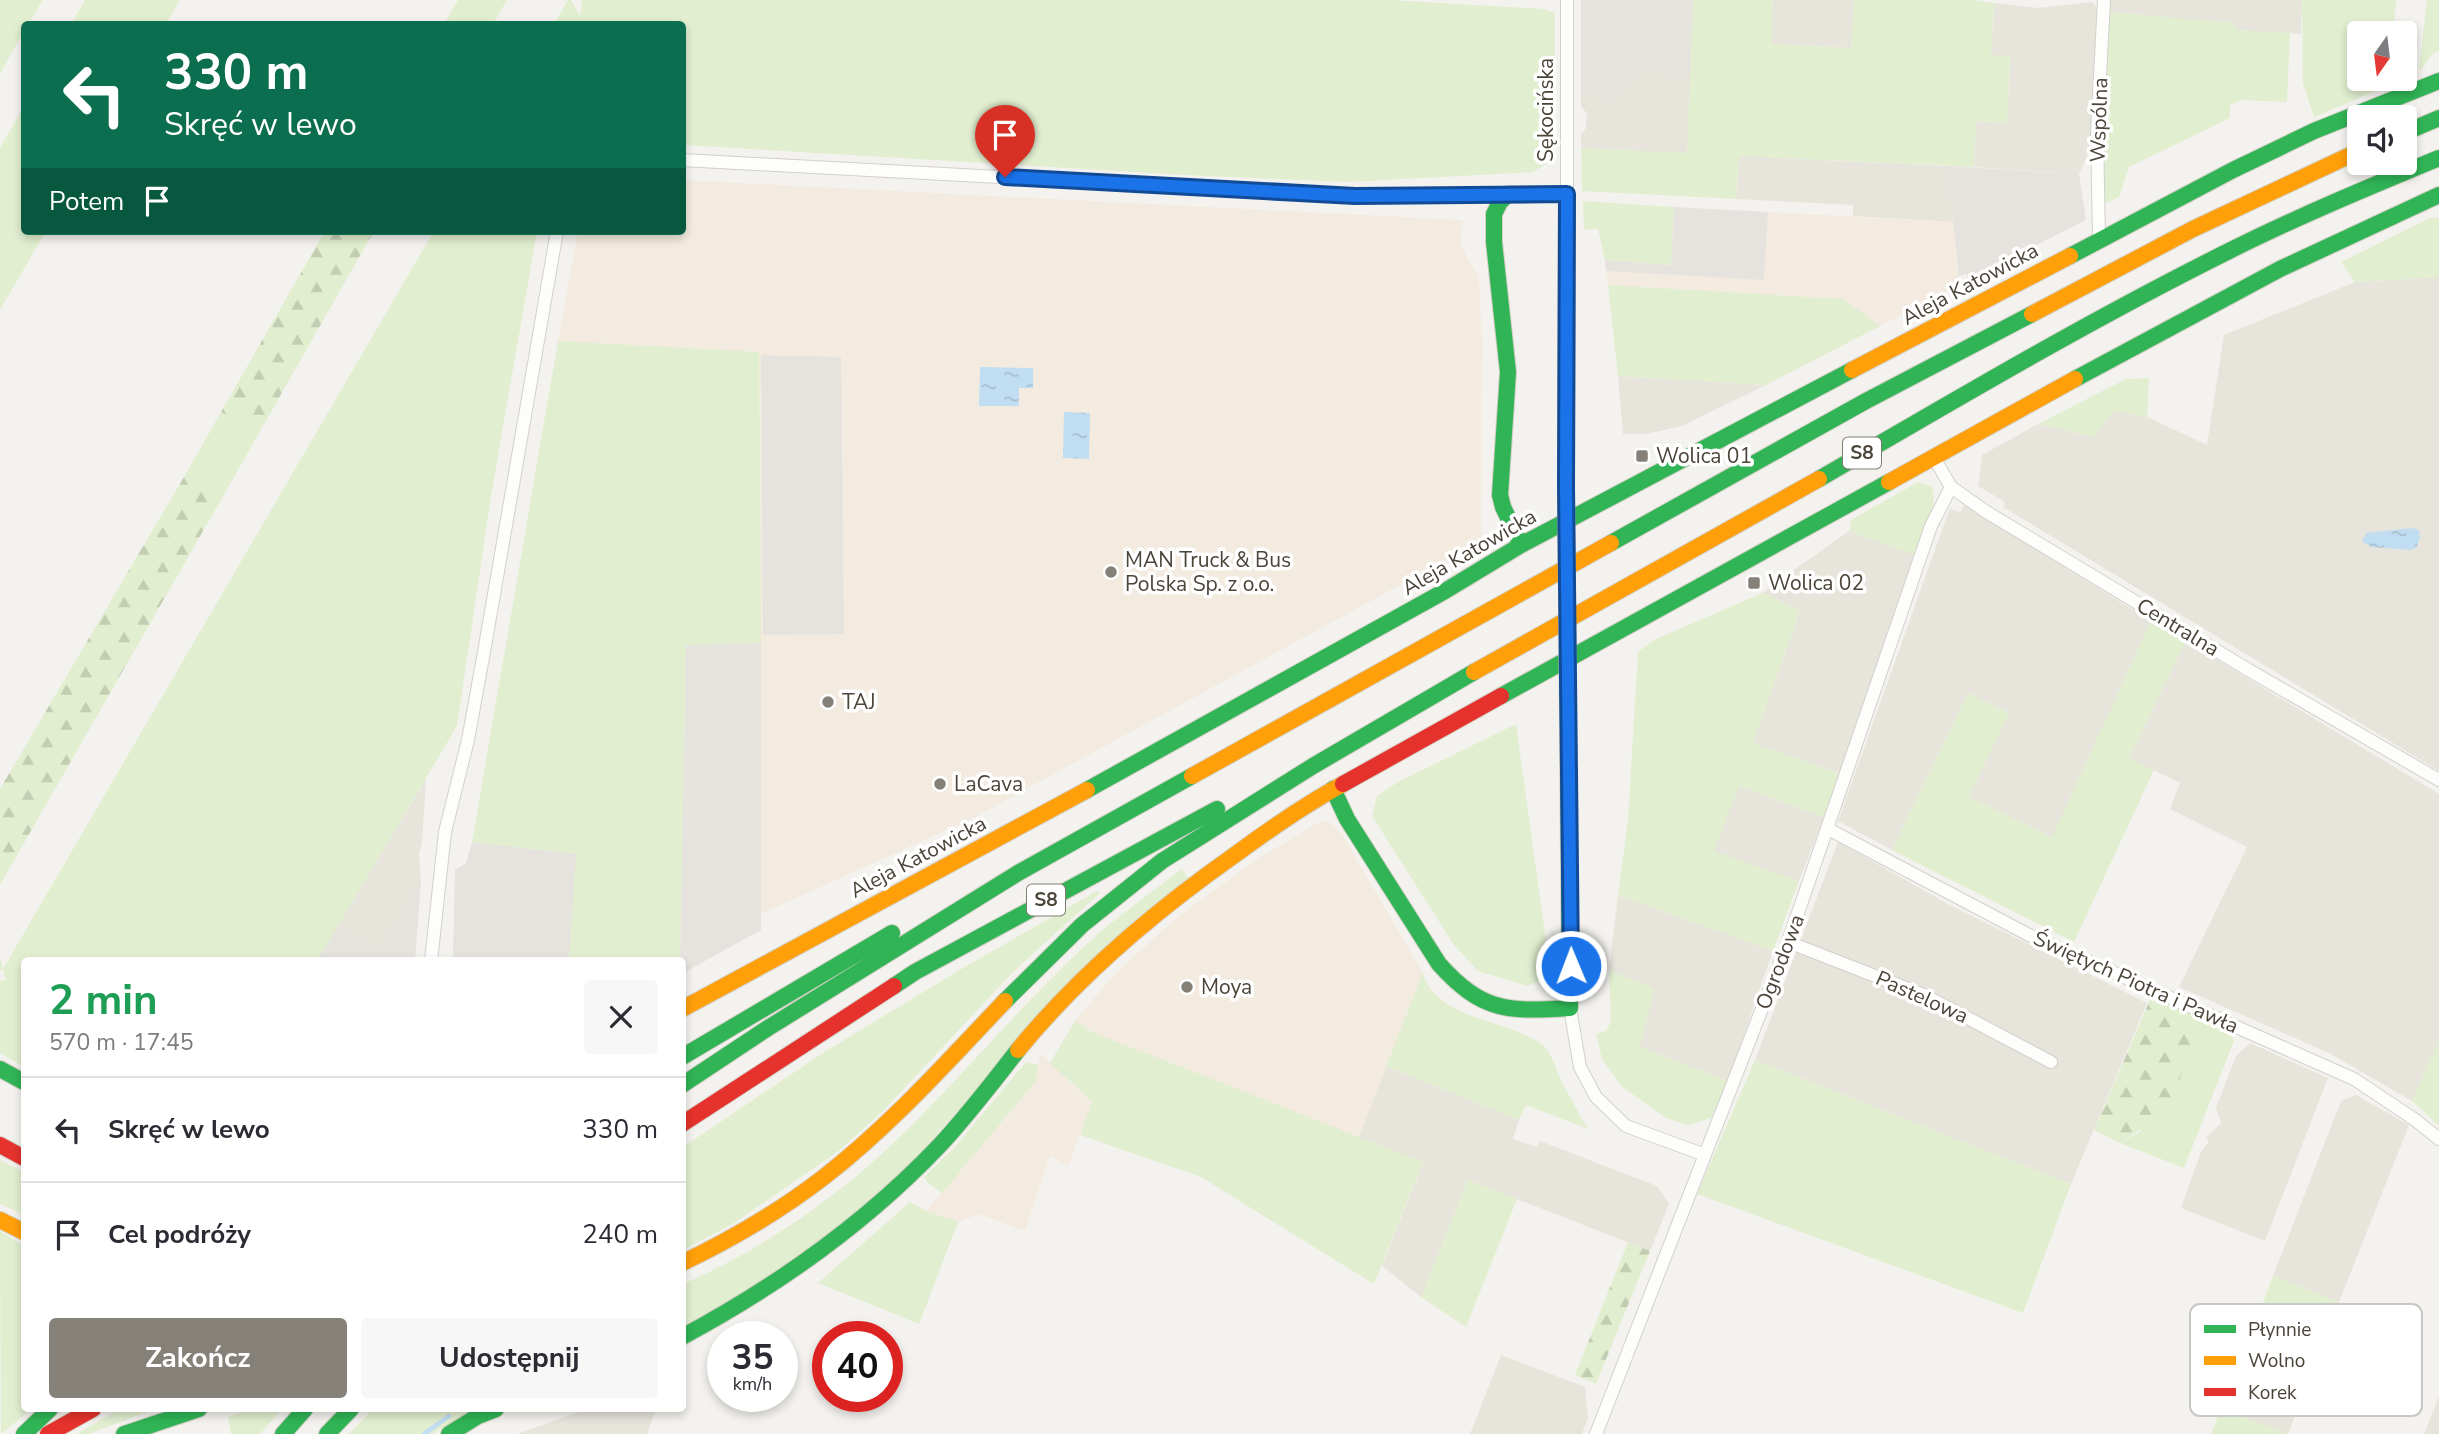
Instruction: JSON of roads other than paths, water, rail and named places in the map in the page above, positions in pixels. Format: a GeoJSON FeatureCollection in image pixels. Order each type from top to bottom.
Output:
{"type":"FeatureCollection","features":[{"type":"Feature","properties":{"kind":"main road","name":"Aleja Katowicka"},"geometry":{"type":"LineString","coordinates":[[686,1007],[1162,749],[1445,591],[1521,545],[2233,170],[2314,131],[2439,81]]}},
{"type":"Feature","properties":{"kind":"main road"},"geometry":{"type":"LineString","coordinates":[[2417,127],[2439,118]]}},
{"type":"Feature","properties":{"kind":"main road","name":"S8"},"geometry":{"type":"LineString","coordinates":[[686,1082],[1018,873],[1866,401],[2193,229],[2347,157]]}},
{"type":"Feature","properties":{"kind":"main road","name":"S8"},"geometry":{"type":"LineString","coordinates":[[686,1121],[915,972],[1424,699],[2135,300],[2304,215],[2439,158]]}},
{"type":"Feature","properties":{"kind":"main road"},"geometry":{"type":"LineString","coordinates":[[1521,545],[1500,495],[1508,372],[1496,264],[1494,214],[1508,194],[1567,194]]}},
{"type":"Feature","properties":{"kind":"main road","name":"Sękocińska"},"geometry":{"type":"LineString","coordinates":[[1567,194],[1570,1008]]}},
{"type":"Feature","properties":{"kind":"main road"},"geometry":{"type":"LineString","coordinates":[[686,1335],[743,1304],[788,1275],[876,1206],[941,1144],[1066,993],[1151,918],[1223,860],[1333,789],[1933,456],[2280,269],[2439,195]]}},
{"type":"Feature","properties":{"kind":"main road"},"geometry":{"type":"LineString","coordinates":[[686,1261],[775,1212],[847,1159],[897,1113],[1048,956],[1125,887],[1205,832],[1424,699]]}},
{"type":"Feature","properties":{"kind":"main road"},"geometry":{"type":"LineString","coordinates":[[1333,789],[1347,819],[1455,983],[1486,1004],[1505,1009],[1521,1011],[1570,1008]]}},
{"type":"Feature","properties":{"kind":"main road"},"geometry":{"type":"LineString","coordinates":[[686,1054],[896,931],[1018,873]]}},
{"type":"Feature","properties":{"kind":"main road"},"geometry":{"type":"LineString","coordinates":[[0,1069],[21,1080]]}},
{"type":"Feature","properties":{"kind":"main road"},"geometry":{"type":"LineString","coordinates":[[0,1145],[21,1156]]}},
{"type":"Feature","properties":{"kind":"main road"},"geometry":{"type":"LineString","coordinates":[[0,1220],[21,1230]]}},
{"type":"Feature","properties":{"kind":"main road"},"geometry":{"type":"LineString","coordinates":[[24,1434],[47,1412]]}},
{"type":"Feature","properties":{"kind":"main road"},"geometry":{"type":"LineString","coordinates":[[48,1434],[88,1412]]}},
{"type":"Feature","properties":{"kind":"main road"},"geometry":{"type":"LineString","coordinates":[[124,1434],[190,1412]]}},
{"type":"Feature","properties":{"kind":"main road"},"geometry":{"type":"LineString","coordinates":[[283,1434],[303,1412]]}},
{"type":"Feature","properties":{"kind":"main road"},"geometry":{"type":"LineString","coordinates":[[327,1434],[348,1412]]}},
{"type":"Feature","properties":{"kind":"main road"},"geometry":{"type":"LineString","coordinates":[[449,1434],[489,1412]]}},
{"type":"Feature","properties":{"kind":"street","name":"Sękocińska"},"geometry":{"type":"LineString","coordinates":[[1567,0],[1567,194]]}},
{"type":"Feature","properties":{"kind":"street","name":"Wspólna"},"geometry":{"type":"LineString","coordinates":[[2099,240],[2097,133],[2104,0]]}},
{"type":"Feature","properties":{"kind":"street"},"geometry":{"type":"LineString","coordinates":[[686,160],[1355,196],[1508,194]]}},
{"type":"Feature","properties":{"kind":"street"},"geometry":{"type":"LineString","coordinates":[[431,957],[445,832],[468,740],[556,235]]}},
{"type":"Feature","properties":{"kind":"street","name":"Centralna"},"geometry":{"type":"LineString","coordinates":[[1933,456],[1951,487],[1985,511],[2247,669],[2439,780]]}},
{"type":"Feature","properties":{"kind":"street","name":"Ogrodowa"},"geometry":{"type":"LineString","coordinates":[[1596,1434],[1788,942],[1931,526],[1951,487]]}},
{"type":"Feature","properties":{"kind":"street","name":"Świętych Piotra i Pawła"},"geometry":{"type":"LineString","coordinates":[[1828,829],[2029,935],[2354,1079],[2439,1139]]}},
{"type":"Feature","properties":{"kind":"street","name":"Pastelowa"},"geometry":{"type":"LineString","coordinates":[[1788,942],[1924,995],[2051,1062]]}},
{"type":"Feature","properties":{"kind":"street","name":"Sękocińska"},"geometry":{"type":"LineString","coordinates":[[1570,1008],[1580,1066],[1596,1097],[1626,1126],[1704,1155]]}},
{"type":"Feature","properties":{"kind":"water"},"geometry":{"type":"Polygon","coordinates":[[[980,367],[1033,368],[1033,388],[1019,388],[1019,406],[979,406],[980,367]]]}},
{"type":"Feature","properties":{"kind":"water"},"geometry":{"type":"Polygon","coordinates":[[[1064,412],[1090,413],[1089,459],[1063,458],[1064,412]]]}},
{"type":"Feature","properties":{"kind":"water"},"geometry":{"type":"Polygon","coordinates":[[[2412,528],[2419,530],[2420,538],[2416,548],[2411,550],[2372,547],[2362,542],[2366,533],[2412,528]]]}},
{"type":"Feature","properties":{"kind":"waterway"},"geometry":{"type":"LineString","coordinates":[[424,1434],[449,1416]]}},
{"type":"Feature","properties":{"kind":"place","name":"Wolica 01"},"geometry":{"type":"Point","coordinates":[1642,456]}},
{"type":"Feature","properties":{"kind":"place","name":"MAN Truck & Bus Polska Sp. z o.o."},"geometry":{"type":"Point","coordinates":[1111,572]}},
{"type":"Feature","properties":{"kind":"place","name":"Wolica 02"},"geometry":{"type":"Point","coordinates":[1754,583]}},
{"type":"Feature","properties":{"kind":"place","name":"TAJ"},"geometry":{"type":"Point","coordinates":[828,702]}},
{"type":"Feature","properties":{"kind":"place","name":"LaCava"},"geometry":{"type":"Point","coordinates":[940,784]}},
{"type":"Feature","properties":{"kind":"place","name":"Moya"},"geometry":{"type":"Point","coordinates":[1187,987]}}]}
